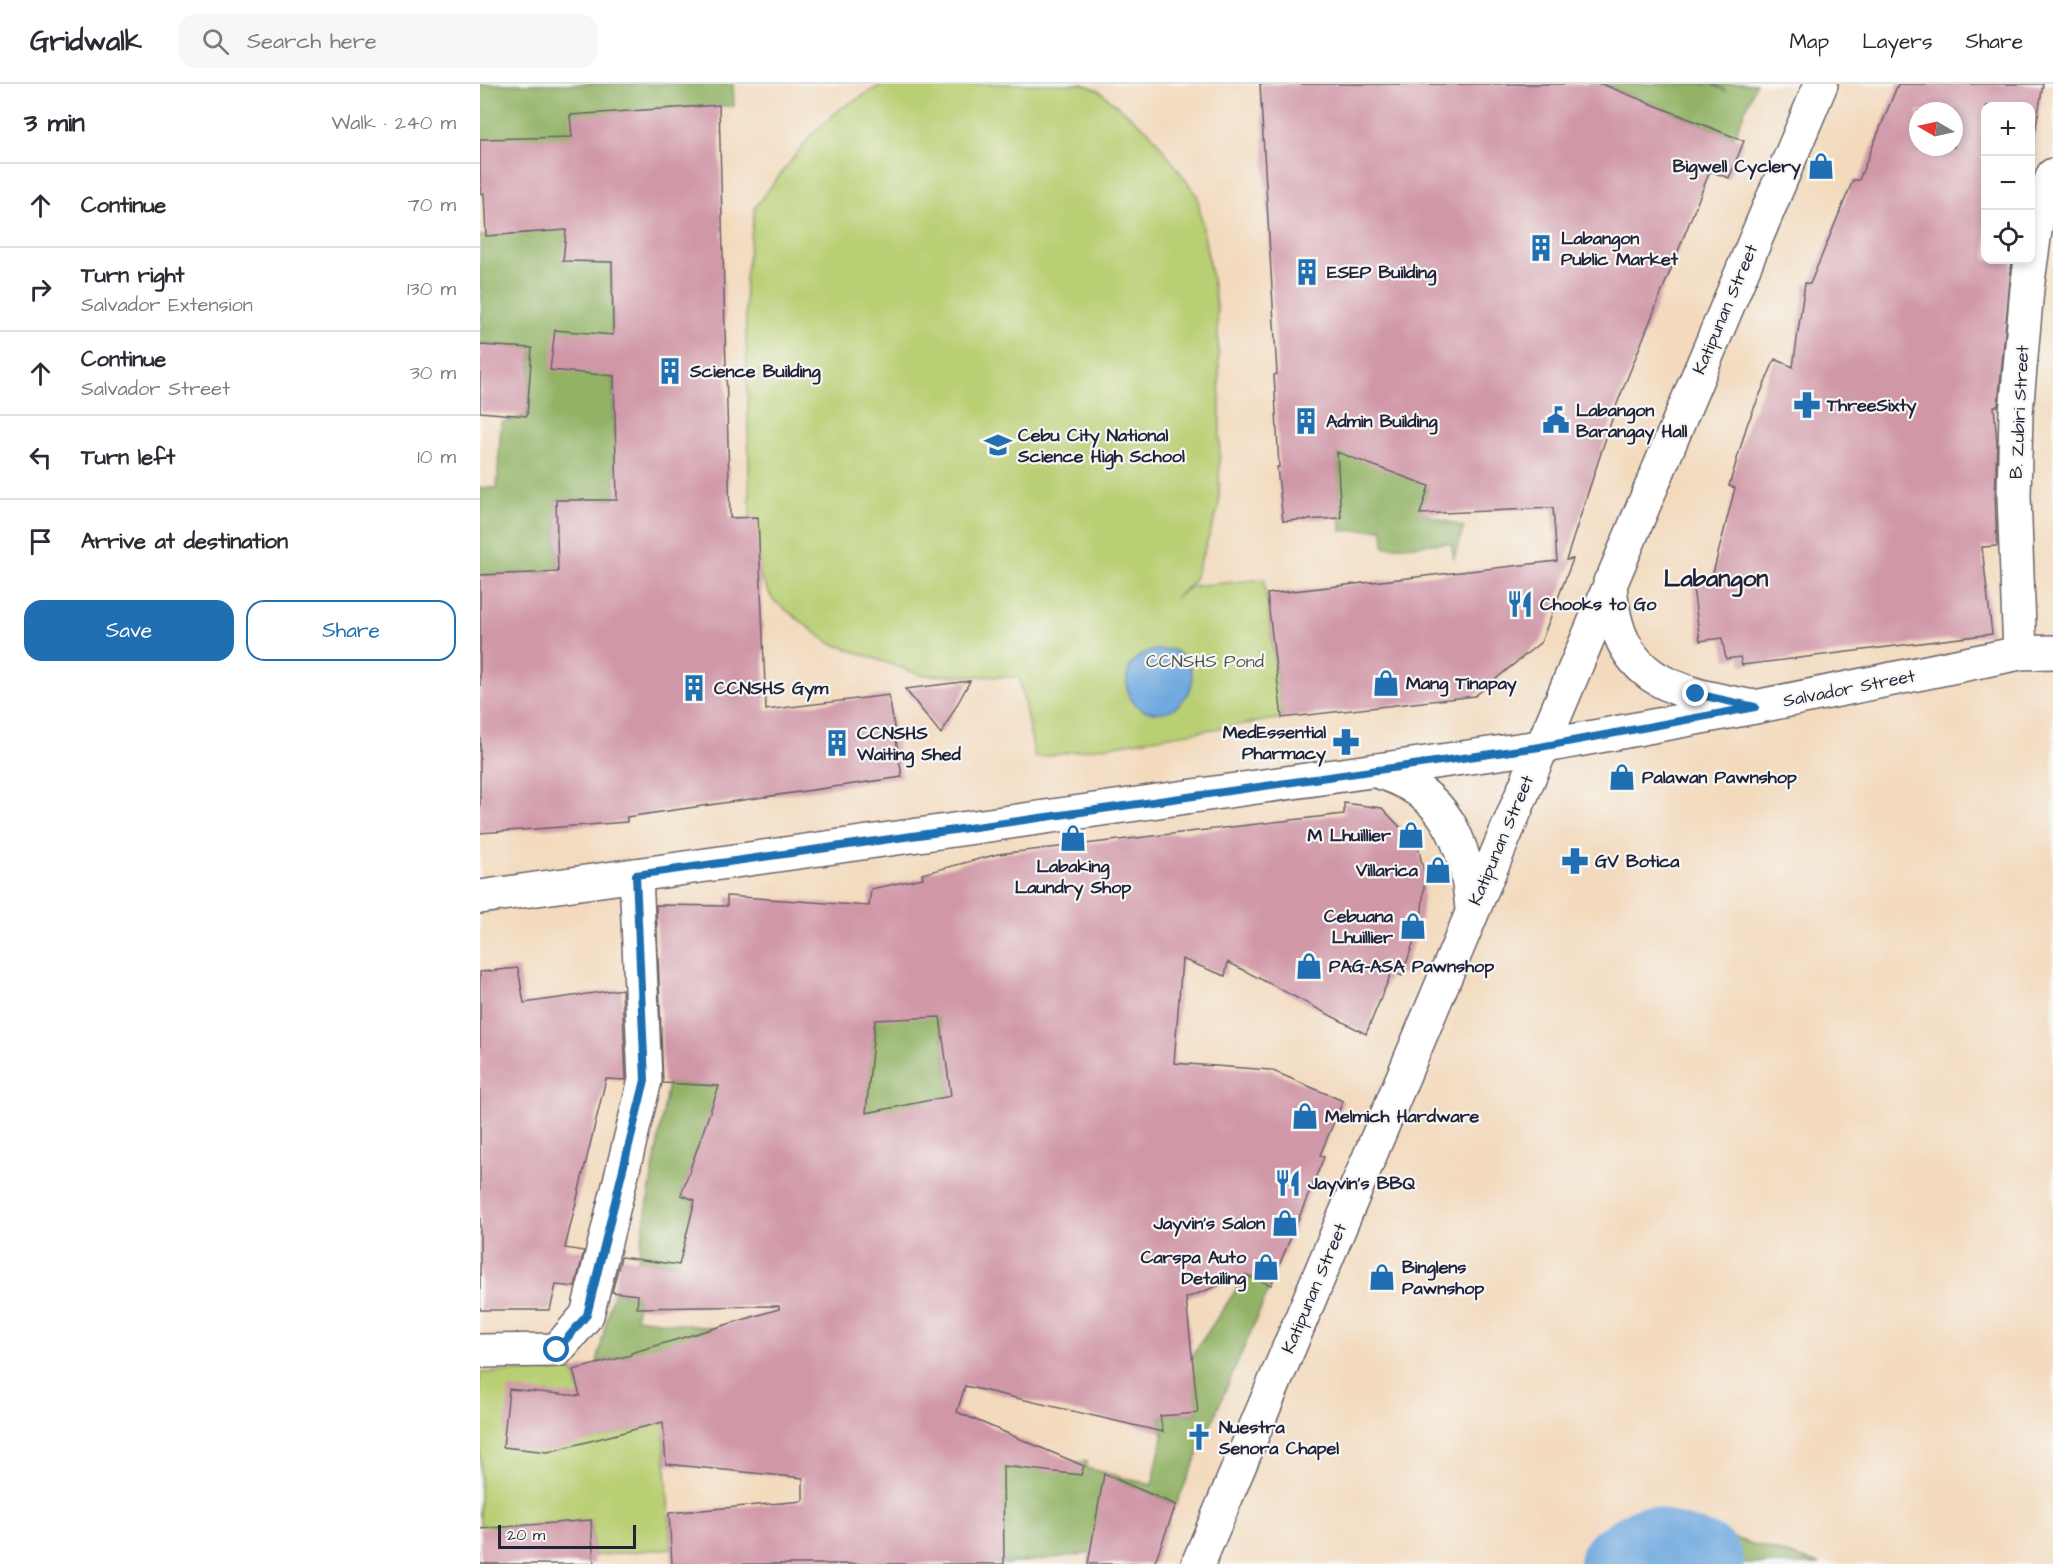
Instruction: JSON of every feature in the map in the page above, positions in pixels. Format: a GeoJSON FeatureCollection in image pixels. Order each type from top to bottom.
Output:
{"type":"FeatureCollection","features":[{"type":"Feature","properties":{"kind":"main road","name":"Katipunan Street"},"geometry":{"type":"LineString","coordinates":[[1198,1564],[1821,84]]}},
{"type":"Feature","properties":{"kind":"main road","name":"B. Zubiri Street"},"geometry":{"type":"LineString","coordinates":[[2020,653],[2014,484],[2016,413],[2040,289],[2036,224],[2053,175]]}},
{"type":"Feature","properties":{"kind":"main road"},"geometry":{"type":"LineString","coordinates":[[1610,582],[1613,611],[1623,643],[1640,666],[1662,683],[1679,690],[1755,707]]}},
{"type":"Feature","properties":{"kind":"main road","name":"Salvador Street"},"geometry":{"type":"LineString","coordinates":[[480,897],[1540,747],[1755,707],[2020,653],[2053,652]]}},
{"type":"Feature","properties":{"kind":"main road"},"geometry":{"type":"LineString","coordinates":[[1374,771],[1405,781],[1424,794],[1441,811],[1460,848],[1470,885],[1472,910]]}},
{"type":"Feature","properties":{"kind":"main road"},"geometry":{"type":"LineString","coordinates":[[480,1351],[557,1350],[587,1315],[645,1080],[636,875]]}},
{"type":"Feature","properties":{"kind":"green space"},"geometry":{"type":"Polygon","coordinates":[[[480,84],[733,84],[734,106],[608,113],[610,178],[480,192],[480,84]]]}},
{"type":"Feature","properties":{"kind":"green space","name":"CCNSHS Pond"},"geometry":{"type":"Polygon","coordinates":[[[883,84],[1083,84],[1098,90],[1150,132],[1197,195],[1217,308],[1220,403],[1219,507],[1193,582],[1175,598],[1192,586],[1264,579],[1282,718],[1035,758],[1019,677],[921,675],[828,642],[773,600],[761,578],[750,517],[745,280],[755,207],[812,134],[840,109],[883,84]]]}},
{"type":"Feature","properties":{"kind":"green space"},"geometry":{"type":"Polygon","coordinates":[[[1602,84],[1710,84],[1726,91],[1713,84],[1756,84],[1734,137],[1602,84]]]}},
{"type":"Feature","properties":{"kind":"green space"},"geometry":{"type":"Polygon","coordinates":[[[611,224],[615,500],[556,500],[558,566],[549,572],[480,575],[480,488],[497,488],[501,423],[527,415],[532,349],[480,343],[482,299],[480,236],[611,224]]]}},
{"type":"Feature","properties":{"kind":"green space"},"geometry":{"type":"Polygon","coordinates":[[[1333,372],[1429,486],[1421,513],[1464,527],[1454,558],[1451,543],[1384,547],[1383,529],[1341,531],[1333,372]]]}},
{"type":"Feature","properties":{"kind":"green space"},"geometry":{"type":"Polygon","coordinates":[[[927,958],[951,1096],[865,1116],[875,1020],[927,958]]]}},
{"type":"Feature","properties":{"kind":"green space"},"geometry":{"type":"Polygon","coordinates":[[[668,1083],[720,1086],[681,1195],[695,1200],[691,1218],[764,1277],[638,1259],[668,1083]]]}},
{"type":"Feature","properties":{"kind":"green space"},"geometry":{"type":"Polygon","coordinates":[[[1246,1275],[1271,1285],[1176,1505],[1105,1475],[1108,1551],[1007,1564],[952,1564],[927,1458],[1015,1468],[1087,1461],[1086,1468],[1152,1485],[1163,1436],[1160,1416],[1198,1413],[1191,1357],[1246,1275]]]}},
{"type":"Feature","properties":{"kind":"green space"},"geometry":{"type":"Polygon","coordinates":[[[613,1292],[638,1295],[636,1318],[718,1329],[647,1351],[597,1363],[613,1292]]]}},
{"type":"Feature","properties":{"kind":"green space"},"geometry":{"type":"Polygon","coordinates":[[[573,1370],[592,1440],[666,1421],[664,1437],[671,1548],[594,1556],[591,1520],[504,1527],[480,1526],[480,1373],[573,1370]]]}},
{"type":"Feature","properties":{"kind":"green space"},"geometry":{"type":"Polygon","coordinates":[[[1649,1513],[1820,1564],[1603,1564],[1640,1542],[1649,1513]]]}},
{"type":"Feature","properties":{"kind":"water"},"geometry":{"type":"Polygon","coordinates":[[[1168,649],[1182,655],[1189,665],[1192,677],[1191,687],[1183,700],[1173,709],[1163,712],[1142,710],[1133,701],[1127,688],[1128,673],[1135,660],[1154,650],[1168,649]]]}},
{"type":"Feature","properties":{"kind":"building"},"geometry":{"type":"Polygon","coordinates":[[[1260,84],[1602,84],[1744,141],[1729,178],[1710,171],[1617,404],[1566,560],[1573,559],[1541,642],[1475,696],[1282,718],[1267,594],[1557,561],[1553,508],[1420,514],[1429,486],[1337,452],[1341,518],[1283,521],[1277,467],[1279,467],[1274,375],[1277,374],[1260,84]]]}},
{"type":"Feature","properties":{"kind":"building"},"geometry":{"type":"Polygon","coordinates":[[[1898,84],[2043,84],[2035,133],[2035,102],[1981,102],[1981,264],[2012,264],[1998,406],[1994,406],[1997,443],[1995,497],[1997,546],[1982,547],[1992,634],[1742,665],[1740,657],[1726,659],[1722,638],[1700,641],[1692,579],[1712,577],[1735,488],[1729,486],[1747,425],[1775,359],[1793,367],[1805,283],[1810,284],[1853,180],[1859,180],[1898,84]]]}},
{"type":"Feature","properties":{"kind":"building"},"geometry":{"type":"Polygon","coordinates":[[[719,105],[730,518],[758,517],[766,710],[889,695],[902,777],[627,817],[627,822],[480,833],[480,575],[558,572],[556,500],[617,500],[614,376],[550,370],[555,330],[613,335],[612,262],[563,261],[566,230],[486,236],[484,194],[480,194],[480,139],[572,137],[570,115],[719,105]]]}},
{"type":"Feature","properties":{"kind":"building"},"geometry":{"type":"Polygon","coordinates":[[[480,345],[532,348],[527,416],[480,412],[480,345]]]}},
{"type":"Feature","properties":{"kind":"building"},"geometry":{"type":"Polygon","coordinates":[[[970,681],[941,734],[905,689],[970,681]]]}},
{"type":"Feature","properties":{"kind":"building"},"geometry":{"type":"Polygon","coordinates":[[[1344,803],[1382,808],[1418,846],[1425,877],[1421,920],[1402,976],[1392,971],[1366,1034],[1228,962],[1225,976],[1182,959],[1174,1063],[1271,1070],[1343,1101],[1320,1155],[1324,1157],[1271,1285],[1246,1275],[1186,1298],[1198,1413],[1160,1416],[1163,1432],[965,1386],[957,1412],[1084,1466],[1081,1475],[1003,1466],[1004,1564],[672,1564],[669,1513],[803,1501],[803,1478],[666,1464],[663,1422],[548,1452],[503,1447],[509,1389],[580,1396],[573,1370],[631,1355],[631,1353],[779,1309],[779,1306],[637,1308],[638,1295],[612,1292],[621,1257],[679,1265],[695,1200],[681,1195],[719,1086],[663,1083],[656,905],[727,906],[727,896],[869,906],[871,889],[923,878],[922,874],[998,854],[1344,814],[1344,803]],[[940,1017],[875,1020],[866,1113],[951,1096],[940,1017]]]}},
{"type":"Feature","properties":{"kind":"building"},"geometry":{"type":"Polygon","coordinates":[[[518,968],[524,1003],[622,989],[626,1080],[606,1079],[565,1248],[584,1251],[575,1287],[556,1285],[550,1310],[480,1310],[480,972],[518,968]]]}},
{"type":"Feature","properties":{"kind":"building"},"geometry":{"type":"Polygon","coordinates":[[[1104,1474],[1176,1505],[1154,1564],[1088,1564],[1104,1474]]]}},
{"type":"Feature","properties":{"kind":"building"},"geometry":{"type":"Polygon","coordinates":[[[591,1520],[594,1564],[480,1564],[480,1529],[591,1520]]]}},
{"type":"Feature","properties":{"kind":"waterway"},"geometry":{"type":"LineString","coordinates":[[1620,1564],[1648,1547],[1703,1564]]}},
{"type":"Feature","properties":{"kind":"place","name":"Bigwell Cyclery"},"geometry":{"type":"Point","coordinates":[1821,166]}},
{"type":"Feature","properties":{"kind":"place","name":"Labangon Public Market"},"geometry":{"type":"Point","coordinates":[1541,248]}},
{"type":"Feature","properties":{"kind":"place","name":"ESEP Building"},"geometry":{"type":"Point","coordinates":[1307,272]}},
{"type":"Feature","properties":{"kind":"place","name":"Science Building"},"geometry":{"type":"Point","coordinates":[670,371]}},
{"type":"Feature","properties":{"kind":"place","name":"ThreeSixty"},"geometry":{"type":"Point","coordinates":[1807,405]}},
{"type":"Feature","properties":{"kind":"place","name":"Labangon Barangay Hall"},"geometry":{"type":"Point","coordinates":[1556,420]}},
{"type":"Feature","properties":{"kind":"place","name":"Admin Building"},"geometry":{"type":"Point","coordinates":[1306,421]}},
{"type":"Feature","properties":{"kind":"place","name":"Cebu City National Science High School"},"geometry":{"type":"Point","coordinates":[998,445]}},
{"type":"Feature","properties":{"kind":"place","name":"Chooks to Go"},"geometry":{"type":"Point","coordinates":[1520,604]}},
{"type":"Feature","properties":{"kind":"place","name":"Mang Tinapay"},"geometry":{"type":"Point","coordinates":[1386,683]}},
{"type":"Feature","properties":{"kind":"place","name":"CCNSHS Gym"},"geometry":{"type":"Point","coordinates":[694,688]}},
{"type":"Feature","properties":{"kind":"place","name":"MedEssential Pharmacy"},"geometry":{"type":"Point","coordinates":[1346,742]}},
{"type":"Feature","properties":{"kind":"place","name":"CCNSHS Waiting Shed"},"geometry":{"type":"Point","coordinates":[837,743]}},
{"type":"Feature","properties":{"kind":"place","name":"Palawan Pawnshop"},"geometry":{"type":"Point","coordinates":[1622,777]}},
{"type":"Feature","properties":{"kind":"place","name":"M Lhuillier"},"geometry":{"type":"Point","coordinates":[1411,835]}},
{"type":"Feature","properties":{"kind":"place","name":"Labaking Laundry Shop"},"geometry":{"type":"Point","coordinates":[1073,838]}},
{"type":"Feature","properties":{"kind":"place","name":"GV Botica"},"geometry":{"type":"Point","coordinates":[1575,861]}},
{"type":"Feature","properties":{"kind":"place","name":"Villarica"},"geometry":{"type":"Point","coordinates":[1438,870]}},
{"type":"Feature","properties":{"kind":"place","name":"Cebuana Lhuillier"},"geometry":{"type":"Point","coordinates":[1413,926]}},
{"type":"Feature","properties":{"kind":"place","name":"PAG-ASA Pawnshop"},"geometry":{"type":"Point","coordinates":[1309,966]}},
{"type":"Feature","properties":{"kind":"place","name":"Melmich Hardware"},"geometry":{"type":"Point","coordinates":[1305,1116]}},
{"type":"Feature","properties":{"kind":"place","name":"Jayvin's BBQ"},"geometry":{"type":"Point","coordinates":[1288,1183]}},
{"type":"Feature","properties":{"kind":"place","name":"Jayvin's Salon"},"geometry":{"type":"Point","coordinates":[1285,1223]}},
{"type":"Feature","properties":{"kind":"place","name":"Carspa Auto Detailing"},"geometry":{"type":"Point","coordinates":[1266,1267]}},
{"type":"Feature","properties":{"kind":"place","name":"Binglens Pawnshop"},"geometry":{"type":"Point","coordinates":[1382,1277]}},
{"type":"Feature","properties":{"kind":"place","name":"Nuestra Senora Chapel"},"geometry":{"type":"Point","coordinates":[1199,1437]}},
{"type":"Feature","properties":{"kind":"district","name":"Labangon"},"geometry":{"type":"Point","coordinates":[1716,578]}},
{"type":"Feature","properties":{"kind":"route"},"geometry":{"type":"LineString","coordinates":[[557,1350],[587,1315],[645,1080],[636,875],[1540,747],[1755,707],[1696,694]]}}]}
